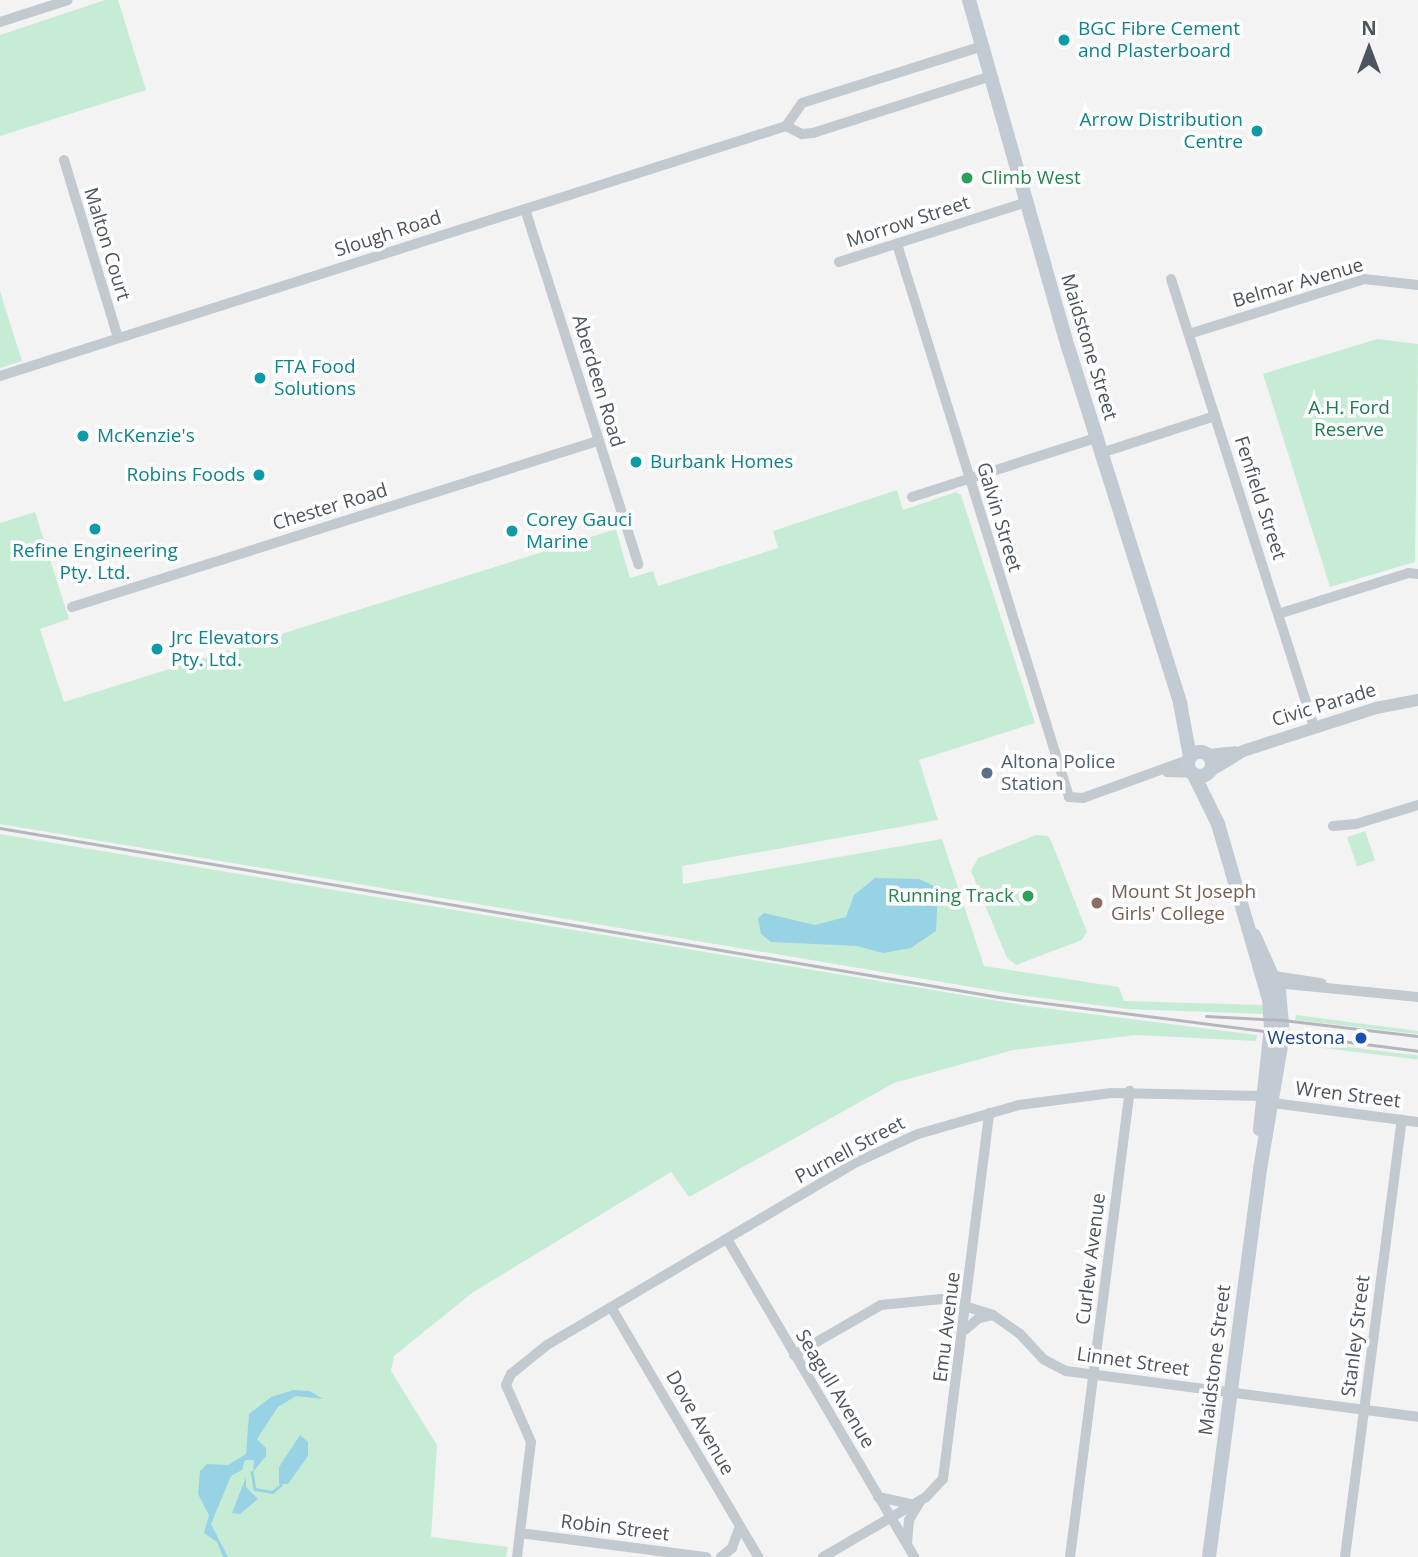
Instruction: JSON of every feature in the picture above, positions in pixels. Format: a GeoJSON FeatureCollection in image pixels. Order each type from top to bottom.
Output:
{"type":"FeatureCollection","features":[{"type":"Feature","properties":{"kind":"main road","name":"Maidstone Street"},"geometry":{"type":"LineString","coordinates":[[969,0],[1096,438],[1180,703],[1197,768],[1271,980],[1283,1035],[1268,1100],[1209,1557]]}},
{"type":"Feature","properties":{"kind":"main road","name":"Maidstone Street"},"geometry":{"type":"LineString","coordinates":[[1180,703],[1206,754],[1197,768]]}},
{"type":"Feature","properties":{"kind":"street"},"geometry":{"type":"LineString","coordinates":[[0,22],[68,0]]}},
{"type":"Feature","properties":{"kind":"street"},"geometry":{"type":"LineString","coordinates":[[786,126],[802,103],[983,46]]}},
{"type":"Feature","properties":{"kind":"street","name":"Slough Road"},"geometry":{"type":"LineString","coordinates":[[0,376],[786,126],[802,134],[813,133],[992,76]]}},
{"type":"Feature","properties":{"kind":"street","name":"Malton Court"},"geometry":{"type":"LineString","coordinates":[[64,160],[118,338]]}},
{"type":"Feature","properties":{"kind":"street","name":"Morrow Street"},"geometry":{"type":"LineString","coordinates":[[839,262],[1027,202]]}},
{"type":"Feature","properties":{"kind":"street","name":"Aberdeen Road"},"geometry":{"type":"LineString","coordinates":[[526,209],[638,564]]}},
{"type":"Feature","properties":{"kind":"street","name":"Galvin Street"},"geometry":{"type":"LineString","coordinates":[[897,244],[968,479],[1072,799],[1164,772],[1197,768]]}},
{"type":"Feature","properties":{"kind":"street","name":"Fenfield Street"},"geometry":{"type":"LineString","coordinates":[[1171,279],[1314,728]]}},
{"type":"Feature","properties":{"kind":"street","name":"Belmar Avenue"},"geometry":{"type":"LineString","coordinates":[[1189,334],[1364,279],[1418,285]]}},
{"type":"Feature","properties":{"kind":"street"},"geometry":{"type":"LineString","coordinates":[[1101,453],[1215,416]]}},
{"type":"Feature","properties":{"kind":"street"},"geometry":{"type":"LineString","coordinates":[[912,496],[1096,438]]}},
{"type":"Feature","properties":{"kind":"street","name":"Chester Road"},"geometry":{"type":"LineString","coordinates":[[72,607],[598,441]]}},
{"type":"Feature","properties":{"kind":"street"},"geometry":{"type":"LineString","coordinates":[[1278,614],[1409,573],[1418,574]]}},
{"type":"Feature","properties":{"kind":"street","name":"Civic Parade"},"geometry":{"type":"LineString","coordinates":[[1197,768],[1314,728],[1418,700]]}},
{"type":"Feature","properties":{"kind":"street","name":"Civic Parade"},"geometry":{"type":"LineString","coordinates":[[1206,754],[1243,751]]}},
{"type":"Feature","properties":{"kind":"street"},"geometry":{"type":"LineString","coordinates":[[1333,826],[1356,824],[1418,805]]}},
{"type":"Feature","properties":{"kind":"street"},"geometry":{"type":"LineString","coordinates":[[1271,980],[1306,978],[1332,986],[1418,997]]}},
{"type":"Feature","properties":{"kind":"street","name":"Purnell Street"},"geometry":{"type":"LineString","coordinates":[[520,1533],[531,1442],[506,1385],[509,1376],[535,1353],[726,1239],[901,1140],[1019,1105],[1130,1091],[1268,1100]]}},
{"type":"Feature","properties":{"kind":"street","name":"Curlew Avenue"},"geometry":{"type":"LineString","coordinates":[[1070,1557],[1130,1091]]}},
{"type":"Feature","properties":{"kind":"street","name":"Wren Street"},"geometry":{"type":"LineString","coordinates":[[1268,1100],[1418,1122]]}},
{"type":"Feature","properties":{"kind":"street","name":"Emu Avenue"},"geometry":{"type":"LineString","coordinates":[[823,1557],[936,1489],[945,1473],[965,1331],[989,1113]]}},
{"type":"Feature","properties":{"kind":"street","name":"Stanley Street"},"geometry":{"type":"LineString","coordinates":[[1345,1557],[1402,1120]]}},
{"type":"Feature","properties":{"kind":"street","name":"Seagull Avenue"},"geometry":{"type":"LineString","coordinates":[[726,1239],[914,1557]]}},
{"type":"Feature","properties":{"kind":"street","name":"Linnet Street"},"geometry":{"type":"LineString","coordinates":[[794,1355],[893,1302],[931,1298],[968,1304],[993,1315],[1052,1366],[1094,1375],[1418,1417]]}},
{"type":"Feature","properties":{"kind":"street","name":"Dove Avenue"},"geometry":{"type":"LineString","coordinates":[[611,1307],[758,1557]]}},
{"type":"Feature","properties":{"kind":"street"},"geometry":{"type":"LineString","coordinates":[[965,1331],[979,1318],[993,1315]]}},
{"type":"Feature","properties":{"kind":"street"},"geometry":{"type":"LineString","coordinates":[[878,1497],[901,1504],[920,1500]]}},
{"type":"Feature","properties":{"kind":"street"},"geometry":{"type":"LineString","coordinates":[[907,1545],[909,1519],[920,1500]]}},
{"type":"Feature","properties":{"kind":"street"},"geometry":{"type":"LineString","coordinates":[[721,1557],[732,1548],[740,1526]]}},
{"type":"Feature","properties":{"kind":"street"},"geometry":{"type":"LineString","coordinates":[[517,1557],[520,1533]]}},
{"type":"Feature","properties":{"kind":"street","name":"Robin Street"},"geometry":{"type":"LineString","coordinates":[[520,1533],[706,1557]]}},
{"type":"Feature","properties":{"kind":"green space"},"geometry":{"type":"Polygon","coordinates":[[[105,0],[118,0],[146,90],[0,136],[0,35],[105,0]]]}},
{"type":"Feature","properties":{"kind":"green space"},"geometry":{"type":"Polygon","coordinates":[[[0,291],[22,361],[0,368],[0,291]]]}},
{"type":"Feature","properties":{"kind":"green space","name":"A.H. Ford Reserve"},"geometry":{"type":"Polygon","coordinates":[[[1377,339],[1418,344],[1415,562],[1330,587],[1263,374],[1377,339]]]}},
{"type":"Feature","properties":{"kind":"green space"},"geometry":{"type":"Polygon","coordinates":[[[897,490],[903,510],[956,492],[961,495],[1035,723],[919,760],[938,820],[682,866],[683,884],[942,839],[984,966],[1119,987],[1124,1001],[1263,1005],[1263,1014],[1127,1009],[1019,995],[0,824],[0,523],[35,512],[69,619],[40,629],[64,702],[616,529],[630,578],[653,571],[658,586],[778,548],[773,531],[897,490]]]}},
{"type":"Feature","properties":{"kind":"green space"},"geometry":{"type":"Polygon","coordinates":[[[1365,831],[1375,860],[1357,866],[1347,837],[1365,831]]]}},
{"type":"Feature","properties":{"kind":"green space"},"geometry":{"type":"Polygon","coordinates":[[[0,834],[1028,1006],[1257,1035],[1256,1041],[1136,1035],[1013,1050],[894,1083],[689,1197],[671,1172],[472,1293],[394,1356],[391,1371],[437,1445],[431,1537],[508,1547],[506,1557],[0,1557],[0,834]]]}},
{"type":"Feature","properties":{"kind":"green space","name":"Running Track"},"geometry":{"type":"Polygon","coordinates":[[[1036,835],[1048,836],[1052,843],[1087,932],[1082,940],[1016,965],[1007,958],[971,871],[978,858],[1036,835]]]}},
{"type":"Feature","properties":{"kind":"green space"},"geometry":{"type":"Polygon","coordinates":[[[1296,1015],[1418,1031],[1418,1034],[1295,1020],[1296,1015]]]}},
{"type":"Feature","properties":{"kind":"green space"},"geometry":{"type":"Polygon","coordinates":[[[1291,1040],[1418,1056],[1418,1060],[1291,1044],[1291,1040]]]}},
{"type":"Feature","properties":{"kind":"water"},"geometry":{"type":"Polygon","coordinates":[[[875,878],[919,879],[938,888],[936,931],[911,948],[883,953],[857,946],[771,942],[761,934],[758,918],[764,913],[815,925],[846,917],[854,895],[875,878]]]}},
{"type":"Feature","properties":{"kind":"water"},"geometry":{"type":"Polygon","coordinates":[[[294,1390],[310,1391],[323,1399],[296,1396],[278,1407],[257,1439],[266,1448],[266,1456],[253,1472],[254,1460],[245,1460],[242,1470],[231,1476],[211,1524],[228,1557],[223,1557],[217,1542],[204,1533],[209,1515],[198,1494],[200,1471],[207,1464],[228,1465],[246,1454],[249,1414],[271,1397],[294,1390]]]}},
{"type":"Feature","properties":{"kind":"water"},"geometry":{"type":"Polygon","coordinates":[[[300,1435],[308,1442],[308,1456],[288,1484],[279,1484],[279,1467],[300,1435]]]}},
{"type":"Feature","properties":{"kind":"water"},"geometry":{"type":"Polygon","coordinates":[[[246,1477],[246,1487],[258,1499],[240,1514],[232,1513],[246,1477]]]}},
{"type":"Feature","properties":{"kind":"waterway"},"geometry":{"type":"LineString","coordinates":[[252,1472],[255,1489],[272,1492],[281,1485]]}},
{"type":"Feature","properties":{"kind":"railway"},"geometry":{"type":"LineString","coordinates":[[0,828],[999,997],[1418,1051]]}},
{"type":"Feature","properties":{"kind":"railway"},"geometry":{"type":"LineString","coordinates":[[1206,1016],[1283,1020],[1418,1036]]}},
{"type":"Feature","properties":{"kind":"place","name":"BGC Fibre Cement and Plasterboard"},"geometry":{"type":"Point","coordinates":[1064,40]}},
{"type":"Feature","properties":{"kind":"place","name":"Arrow Distribution Centre"},"geometry":{"type":"Point","coordinates":[1257,131]}},
{"type":"Feature","properties":{"kind":"place","name":"Climb West"},"geometry":{"type":"Point","coordinates":[967,178]}},
{"type":"Feature","properties":{"kind":"place","name":"FTA Food Solutions"},"geometry":{"type":"Point","coordinates":[260,378]}},
{"type":"Feature","properties":{"kind":"place","name":"McKenzie's"},"geometry":{"type":"Point","coordinates":[83,436]}},
{"type":"Feature","properties":{"kind":"place","name":"Burbank Homes"},"geometry":{"type":"Point","coordinates":[636,462]}},
{"type":"Feature","properties":{"kind":"place","name":"Robins Foods"},"geometry":{"type":"Point","coordinates":[259,475]}},
{"type":"Feature","properties":{"kind":"place","name":"Refine Engineering Pty. Ltd."},"geometry":{"type":"Point","coordinates":[95,529]}},
{"type":"Feature","properties":{"kind":"place","name":"Corey Gauci Marine"},"geometry":{"type":"Point","coordinates":[512,531]}},
{"type":"Feature","properties":{"kind":"place","name":"Jrc Elevators Pty. Ltd."},"geometry":{"type":"Point","coordinates":[157,649]}},
{"type":"Feature","properties":{"kind":"place","name":"Altona Police Station"},"geometry":{"type":"Point","coordinates":[987,773]}},
{"type":"Feature","properties":{"kind":"place","name":"Running Track"},"geometry":{"type":"Point","coordinates":[1028,896]}},
{"type":"Feature","properties":{"kind":"place","name":"Mount St Joseph Girls' College"},"geometry":{"type":"Point","coordinates":[1097,903]}},
{"type":"Feature","properties":{"kind":"place","name":"Westona"},"geometry":{"type":"Point","coordinates":[1361,1038]}}]}
